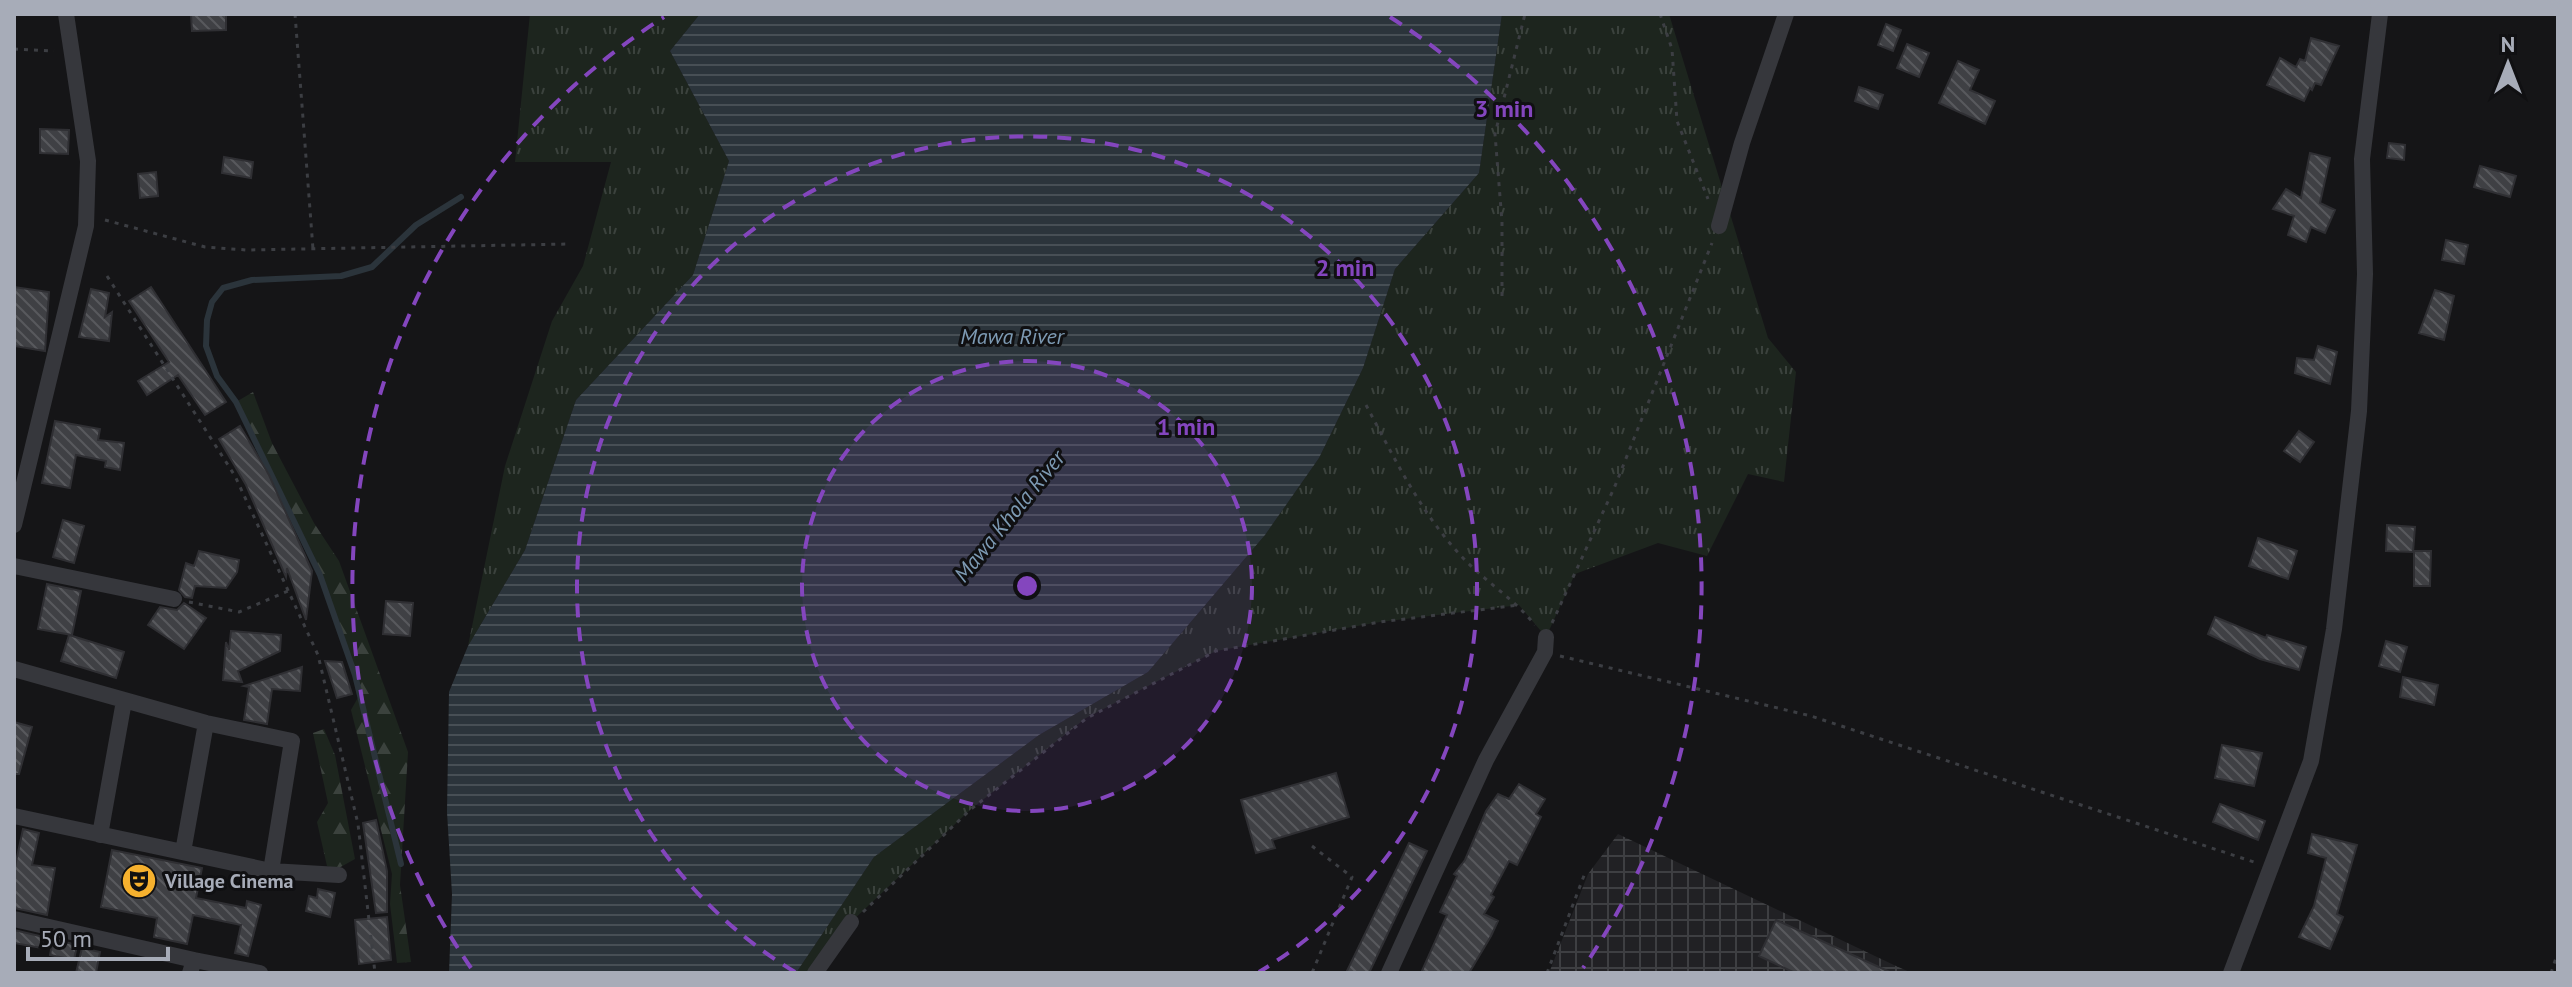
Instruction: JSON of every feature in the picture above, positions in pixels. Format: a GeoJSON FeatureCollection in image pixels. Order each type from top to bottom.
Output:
{"type":"FeatureCollection","features":[{"type":"Feature","properties":{"kind":"street"},"geometry":{"type":"LineString","coordinates":[[14,525],[22,452],[78,264],[86,214],[88,161],[66,14]]}},
{"type":"Feature","properties":{"kind":"street"},"geometry":{"type":"LineString","coordinates":[[1719,226],[1742,143],[1786,14]]}},
{"type":"Feature","properties":{"kind":"street"},"geometry":{"type":"LineString","coordinates":[[2231,973],[2311,761],[2334,629],[2359,411],[2365,274],[2362,159],[2380,14]]}},
{"type":"Feature","properties":{"kind":"street"},"geometry":{"type":"LineString","coordinates":[[14,566],[174,599]]}},
{"type":"Feature","properties":{"kind":"street"},"geometry":{"type":"LineString","coordinates":[[1389,973],[1486,760],[1545,645]]}},
{"type":"Feature","properties":{"kind":"street"},"geometry":{"type":"LineString","coordinates":[[14,669],[206,723],[292,741],[271,871]]}},
{"type":"Feature","properties":{"kind":"street"},"geometry":{"type":"LineString","coordinates":[[100,835],[124,701]]}},
{"type":"Feature","properties":{"kind":"street"},"geometry":{"type":"LineString","coordinates":[[183,852],[206,723]]}},
{"type":"Feature","properties":{"kind":"street"},"geometry":{"type":"LineString","coordinates":[[14,816],[271,871],[339,875]]}},
{"type":"Feature","properties":{"kind":"street"},"geometry":{"type":"LineString","coordinates":[[14,919],[192,967],[260,973]]}},
{"type":"Feature","properties":{"kind":"street"},"geometry":{"type":"LineString","coordinates":[[815,973],[851,922]]}},
{"type":"Feature","properties":{"kind":"path"},"geometry":{"type":"LineString","coordinates":[[295,14],[313,249]]}},
{"type":"Feature","properties":{"kind":"path"},"geometry":{"type":"LineString","coordinates":[[1502,296],[1502,222],[1495,134],[1525,14]]}},
{"type":"Feature","properties":{"kind":"path"},"geometry":{"type":"LineString","coordinates":[[1545,645],[1615,486],[1719,226],[1677,121],[1672,49],[1660,14]]}},
{"type":"Feature","properties":{"kind":"path"},"geometry":{"type":"LineString","coordinates":[[14,49],[72,52]]}},
{"type":"Feature","properties":{"kind":"path"},"geometry":{"type":"LineString","coordinates":[[86,214],[205,247],[247,250],[569,244]]}},
{"type":"Feature","properties":{"kind":"path"},"geometry":{"type":"LineString","coordinates":[[107,276],[235,476],[318,655],[358,824],[375,973]]}},
{"type":"Feature","properties":{"kind":"path"},"geometry":{"type":"LineString","coordinates":[[1366,405],[1418,500],[1466,561],[1519,605],[1545,645],[1811,716],[2271,868]]}},
{"type":"Feature","properties":{"kind":"path"},"geometry":{"type":"LineString","coordinates":[[174,599],[239,612],[288,591]]}},
{"type":"Feature","properties":{"kind":"path"},"geometry":{"type":"LineString","coordinates":[[851,922],[970,810],[1087,718],[1216,651],[1380,622],[1519,605]]}},
{"type":"Feature","properties":{"kind":"path"},"geometry":{"type":"LineString","coordinates":[[1312,846],[1352,877],[1312,973]]}},
{"type":"Feature","properties":{"kind":"path"},"geometry":{"type":"LineString","coordinates":[[1547,973],[1585,873]]}},
{"type":"Feature","properties":{"kind":"path"},"geometry":{"type":"LineString","coordinates":[[2551,973],[2558,952]]}},
{"type":"Feature","properties":{"kind":"shaded area"},"geometry":{"type":"Polygon","coordinates":[[[1618,834],[1912,973],[1549,973],[1588,874],[1618,834]]]}},
{"type":"Feature","properties":{"kind":"green space"},"geometry":{"type":"Polygon","coordinates":[[[530,14],[700,14],[670,51],[729,161],[693,275],[576,400],[525,550],[468,646],[505,466],[552,321],[583,266],[611,162],[515,162],[530,14]]]}},
{"type":"Feature","properties":{"kind":"green space"},"geometry":{"type":"Polygon","coordinates":[[[1502,14],[1669,14],[1768,338],[1796,372],[1784,482],[1748,474],[1707,556],[1658,543],[1575,574],[1546,637],[1519,605],[1380,622],[1216,651],[1086,718],[970,810],[851,922],[815,973],[796,973],[874,857],[1039,735],[1148,672],[1265,535],[1319,458],[1363,368],[1395,269],[1479,173],[1502,14]]]}},
{"type":"Feature","properties":{"kind":"green space"},"geometry":{"type":"Polygon","coordinates":[[[253,392],[272,443],[314,523],[339,561],[408,752],[400,885],[411,962],[397,963],[390,904],[392,874],[351,710],[360,694],[350,656],[306,545],[236,402],[253,392]]]}},
{"type":"Feature","properties":{"kind":"green space"},"geometry":{"type":"Polygon","coordinates":[[[324,729],[335,755],[355,859],[337,869],[327,866],[317,822],[328,803],[313,733],[324,729]]]}},
{"type":"Feature","properties":{"kind":"water","name":"Mawa River"},"geometry":{"type":"Polygon","coordinates":[[[700,14],[1502,14],[1479,173],[1395,269],[1363,368],[1319,458],[1265,535],[1148,672],[1039,735],[874,857],[796,973],[449,973],[452,894],[447,812],[449,692],[468,646],[525,550],[576,400],[693,275],[729,161],[670,51],[700,14]]]}},
{"type":"Feature","properties":{"kind":"building"},"geometry":{"type":"Polygon","coordinates":[[[191,14],[226,14],[226,30],[192,31],[191,14]]]}},
{"type":"Feature","properties":{"kind":"building"},"geometry":{"type":"Polygon","coordinates":[[[1886,24],[1901,30],[1893,51],[1878,45],[1886,24]]]}},
{"type":"Feature","properties":{"kind":"building"},"geometry":{"type":"Polygon","coordinates":[[[2311,38],[2339,46],[2321,85],[2315,83],[2304,101],[2267,85],[2280,58],[2296,67],[2300,59],[2305,61],[2311,38]]]}},
{"type":"Feature","properties":{"kind":"building"},"geometry":{"type":"Polygon","coordinates":[[[1907,44],[1929,53],[1919,77],[1897,68],[1907,44]]]}},
{"type":"Feature","properties":{"kind":"building"},"geometry":{"type":"Polygon","coordinates":[[[1958,61],[1979,70],[1970,90],[1995,101],[1985,124],[1939,103],[1958,61]]]}},
{"type":"Feature","properties":{"kind":"building"},"geometry":{"type":"Polygon","coordinates":[[[1859,87],[1883,95],[1878,109],[1855,101],[1859,87]]]}},
{"type":"Feature","properties":{"kind":"building"},"geometry":{"type":"Polygon","coordinates":[[[40,129],[69,130],[68,154],[40,153],[40,129]]]}},
{"type":"Feature","properties":{"kind":"building"},"geometry":{"type":"Polygon","coordinates":[[[2389,143],[2405,145],[2404,160],[2387,158],[2389,143]]]}},
{"type":"Feature","properties":{"kind":"building"},"geometry":{"type":"Polygon","coordinates":[[[2310,153],[2330,158],[2320,203],[2335,210],[2325,233],[2311,227],[2306,242],[2288,235],[2294,216],[2273,209],[2286,189],[2301,198],[2310,153]]]}},
{"type":"Feature","properties":{"kind":"building"},"geometry":{"type":"Polygon","coordinates":[[[224,157],[253,162],[251,178],[222,173],[224,157]]]}},
{"type":"Feature","properties":{"kind":"building"},"geometry":{"type":"Polygon","coordinates":[[[2480,166],[2516,176],[2510,197],[2474,187],[2480,166]]]}},
{"type":"Feature","properties":{"kind":"building"},"geometry":{"type":"Polygon","coordinates":[[[156,172],[158,196],[140,198],[138,174],[156,172]]]}},
{"type":"Feature","properties":{"kind":"building"},"geometry":{"type":"Polygon","coordinates":[[[2446,240],[2468,245],[2464,264],[2442,260],[2446,240]]]}},
{"type":"Feature","properties":{"kind":"building"},"geometry":{"type":"Polygon","coordinates":[[[14,287],[49,292],[45,351],[14,346],[14,287]]]}},
{"type":"Feature","properties":{"kind":"building"},"geometry":{"type":"Polygon","coordinates":[[[151,287],[226,402],[205,415],[178,375],[147,395],[138,381],[169,362],[129,301],[151,287]]]}},
{"type":"Feature","properties":{"kind":"building"},"geometry":{"type":"Polygon","coordinates":[[[91,289],[109,293],[105,317],[112,312],[109,341],[79,337],[91,289]]]}},
{"type":"Feature","properties":{"kind":"building"},"geometry":{"type":"Polygon","coordinates":[[[2435,290],[2454,296],[2444,340],[2419,333],[2435,290]]]}},
{"type":"Feature","properties":{"kind":"building"},"geometry":{"type":"Polygon","coordinates":[[[2318,346],[2337,352],[2330,384],[2295,373],[2297,358],[2314,360],[2318,346]]]}},
{"type":"Feature","properties":{"kind":"building"},"geometry":{"type":"Polygon","coordinates":[[[55,421],[100,429],[98,440],[124,443],[120,470],[105,467],[106,461],[76,455],[70,488],[42,483],[55,421]]]}},
{"type":"Feature","properties":{"kind":"building"},"geometry":{"type":"Polygon","coordinates":[[[240,426],[269,475],[312,571],[306,620],[287,568],[286,577],[246,485],[219,439],[240,426]]]}},
{"type":"Feature","properties":{"kind":"building"},"geometry":{"type":"Polygon","coordinates":[[[2299,431],[2314,442],[2300,462],[2284,451],[2299,431]]]}},
{"type":"Feature","properties":{"kind":"building"},"geometry":{"type":"Polygon","coordinates":[[[63,520],[84,526],[74,563],[53,557],[63,520]]]}},
{"type":"Feature","properties":{"kind":"building"},"geometry":{"type":"Polygon","coordinates":[[[2387,525],[2415,527],[2413,552],[2386,551],[2387,525]]]}},
{"type":"Feature","properties":{"kind":"building"},"geometry":{"type":"Polygon","coordinates":[[[2258,538],[2297,551],[2288,579],[2249,566],[2258,538]]]}},
{"type":"Feature","properties":{"kind":"building"},"geometry":{"type":"Polygon","coordinates":[[[199,551],[239,560],[237,572],[226,588],[195,586],[192,598],[185,597],[179,590],[186,563],[194,566],[199,551]]]}},
{"type":"Feature","properties":{"kind":"building"},"geometry":{"type":"Polygon","coordinates":[[[2414,551],[2431,551],[2430,586],[2414,586],[2414,551]]]}},
{"type":"Feature","properties":{"kind":"building"},"geometry":{"type":"Polygon","coordinates":[[[47,584],[81,591],[72,635],[38,629],[47,584]]]}},
{"type":"Feature","properties":{"kind":"building"},"geometry":{"type":"Polygon","coordinates":[[[386,601],[413,603],[410,636],[383,634],[386,601]]]}},
{"type":"Feature","properties":{"kind":"building"},"geometry":{"type":"Polygon","coordinates":[[[184,603],[206,618],[184,649],[148,625],[160,607],[177,610],[184,603]]]}},
{"type":"Feature","properties":{"kind":"building"},"geometry":{"type":"Polygon","coordinates":[[[2215,617],[2266,638],[2267,635],[2306,647],[2299,670],[2260,659],[2208,634],[2215,617]]]}},
{"type":"Feature","properties":{"kind":"building"},"geometry":{"type":"Polygon","coordinates":[[[231,631],[281,635],[280,651],[238,671],[242,682],[223,680],[226,642],[229,650],[231,631]]]}},
{"type":"Feature","properties":{"kind":"building"},"geometry":{"type":"Polygon","coordinates":[[[69,635],[124,652],[116,678],[61,661],[69,635]]]}},
{"type":"Feature","properties":{"kind":"building"},"geometry":{"type":"Polygon","coordinates":[[[2386,641],[2407,647],[2400,672],[2379,666],[2386,641]]]}},
{"type":"Feature","properties":{"kind":"building"},"geometry":{"type":"Polygon","coordinates":[[[325,661],[342,662],[352,694],[337,698],[325,661]]]}},
{"type":"Feature","properties":{"kind":"building"},"geometry":{"type":"Polygon","coordinates":[[[302,667],[300,691],[272,689],[267,724],[244,720],[249,687],[244,686],[302,667]]]}},
{"type":"Feature","properties":{"kind":"building"},"geometry":{"type":"Polygon","coordinates":[[[2403,677],[2438,685],[2434,705],[2400,697],[2403,677]]]}},
{"type":"Feature","properties":{"kind":"building"},"geometry":{"type":"Polygon","coordinates":[[[14,722],[32,727],[19,774],[14,774],[14,722]]]}},
{"type":"Feature","properties":{"kind":"building"},"geometry":{"type":"Polygon","coordinates":[[[2222,745],[2262,753],[2254,786],[2215,778],[2222,745]]]}},
{"type":"Feature","properties":{"kind":"building"},"geometry":{"type":"Polygon","coordinates":[[[1336,773],[1349,817],[1272,840],[1275,848],[1256,853],[1241,800],[1336,773]]]}},
{"type":"Feature","properties":{"kind":"building"},"geometry":{"type":"Polygon","coordinates":[[[1519,784],[1545,799],[1536,814],[1541,817],[1517,865],[1509,861],[1491,895],[1494,897],[1484,914],[1498,921],[1491,936],[1469,973],[1421,973],[1447,915],[1440,912],[1457,876],[1454,874],[1465,860],[1486,811],[1498,794],[1509,799],[1519,784]]]}},
{"type":"Feature","properties":{"kind":"building"},"geometry":{"type":"Polygon","coordinates":[[[2220,804],[2265,821],[2258,840],[2213,822],[2220,804]]]}},
{"type":"Feature","properties":{"kind":"building"},"geometry":{"type":"Polygon","coordinates":[[[376,820],[387,871],[387,912],[376,913],[363,823],[376,820]]]}},
{"type":"Feature","properties":{"kind":"building"},"geometry":{"type":"Polygon","coordinates":[[[23,829],[39,833],[32,865],[55,868],[47,915],[14,908],[14,871],[23,829]]]}},
{"type":"Feature","properties":{"kind":"building"},"geometry":{"type":"Polygon","coordinates":[[[2312,834],[2357,845],[2337,914],[2343,917],[2330,949],[2299,937],[2314,906],[2326,858],[2308,853],[2312,834]]]}},
{"type":"Feature","properties":{"kind":"building"},"geometry":{"type":"Polygon","coordinates":[[[1409,843],[1427,851],[1369,973],[1346,973],[1409,843]]]}},
{"type":"Feature","properties":{"kind":"building"},"geometry":{"type":"Polygon","coordinates":[[[112,850],[202,868],[196,898],[246,908],[247,901],[261,905],[248,956],[235,953],[241,925],[193,915],[187,944],[154,937],[157,918],[101,907],[112,850]]]}},
{"type":"Feature","properties":{"kind":"building"},"geometry":{"type":"Polygon","coordinates":[[[318,889],[335,893],[330,917],[306,911],[309,896],[317,898],[318,889]]]}},
{"type":"Feature","properties":{"kind":"building"},"geometry":{"type":"Polygon","coordinates":[[[387,917],[391,960],[359,964],[355,920],[387,917]]]}},
{"type":"Feature","properties":{"kind":"building"},"geometry":{"type":"Polygon","coordinates":[[[1776,920],[1892,973],[1795,973],[1759,956],[1776,920]]]}},
{"type":"Feature","properties":{"kind":"building"},"geometry":{"type":"Polygon","coordinates":[[[14,930],[44,937],[42,948],[14,943],[14,930]]]}},
{"type":"Feature","properties":{"kind":"building"},"geometry":{"type":"Polygon","coordinates":[[[53,939],[77,945],[74,960],[50,955],[53,939]]]}},
{"type":"Feature","properties":{"kind":"building"},"geometry":{"type":"Polygon","coordinates":[[[82,948],[100,952],[96,973],[76,973],[82,948]]]}},
{"type":"Feature","properties":{"kind":"waterway"},"geometry":{"type":"LineString","coordinates":[[401,864],[355,675],[320,575],[236,402],[217,376],[206,346],[207,320],[212,302],[223,288],[252,280],[341,276],[372,267],[416,225],[461,197]]}},
{"type":"Feature","properties":{"kind":"place","name":"Village Cinema"},"geometry":{"type":"Point","coordinates":[139,881]}},
{"type":"Feature","properties":{"kind":"water label","name":"Mawa Khola River"},"geometry":{"type":"Point","coordinates":[1009,516]}}]}
